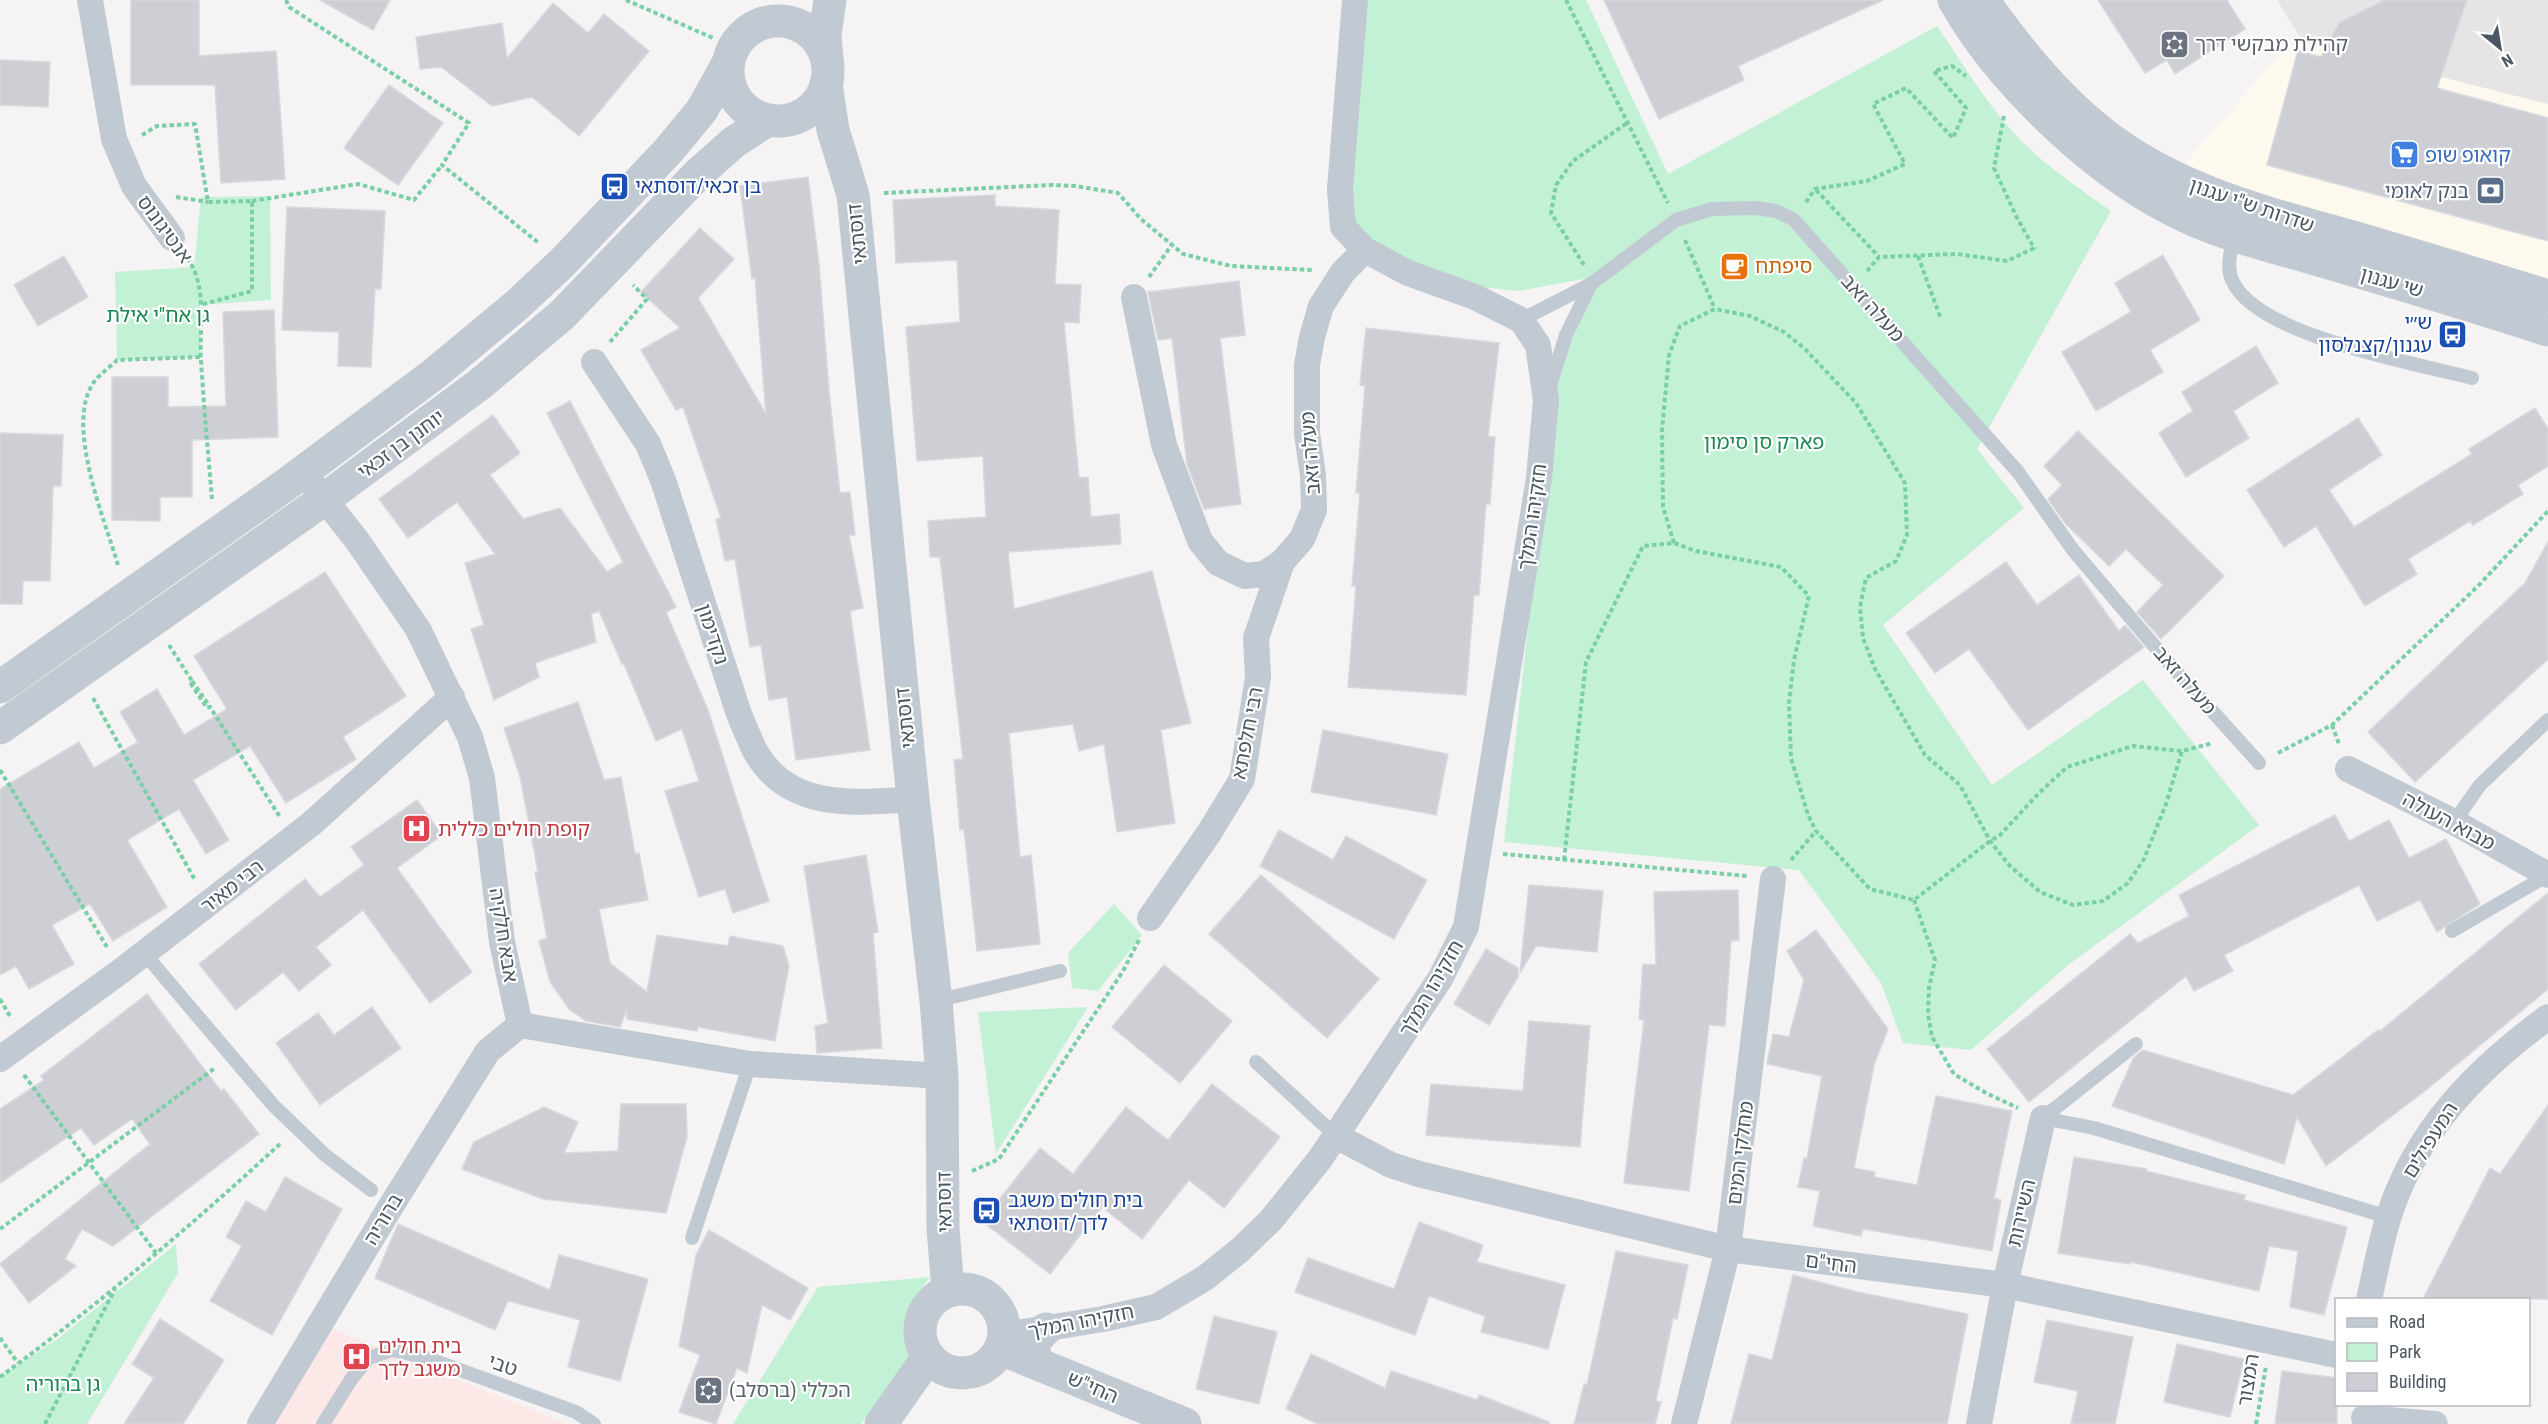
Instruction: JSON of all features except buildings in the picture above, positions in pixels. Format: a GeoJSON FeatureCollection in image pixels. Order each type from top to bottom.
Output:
{"type":"FeatureCollection","features":[{"type":"Feature","properties":{"kind":"street","name":"אנטיגונוס"},"geometry":{"type":"LineString","coordinates":[[90,0],[114,139],[134,186],[172,238]]}},
{"type":"Feature","properties":{"kind":"street"},"geometry":{"type":"LineString","coordinates":[[827,72],[817,38],[803,27],[787,21],[770,21],[747,34],[728,77],[734,95],[747,110],[781,119],[808,110],[816,103],[827,72],[825,34],[830,0]]}},
{"type":"Feature","properties":{"kind":"street"},"geometry":{"type":"LineString","coordinates":[[1355,0],[1340,189],[1343,227],[1365,250],[1408,273],[1475,297],[1521,320]]}},
{"type":"Feature","properties":{"kind":"street","name":"שדרות ש\"י עגנון"},"geometry":{"type":"LineString","coordinates":[[1954,0],[1991,54],[2014,81],[2080,146],[2132,186],[2171,210],[2235,235]]}},
{"type":"Feature","properties":{"kind":"street","name":"שדרות ש\"י עגנון"},"geometry":{"type":"LineString","coordinates":[[1983,0],[2026,57],[2076,112],[2131,153],[2173,177],[2226,200],[2548,296]]}},
{"type":"Feature","properties":{"kind":"street","name":"יוחנן בן זכאי"},"geometry":{"type":"LineString","coordinates":[[0,687],[303,472],[434,374],[517,305],[563,262],[669,150],[702,110],[747,34]]}},
{"type":"Feature","properties":{"kind":"street","name":"דוסתאי"},"geometry":{"type":"LineString","coordinates":[[827,72],[837,147],[853,195],[913,799],[936,1000],[942,1076],[943,1228],[948,1291]]}},
{"type":"Feature","properties":{"kind":"street","name":"יוחנן בן זכאי"},"geometry":{"type":"LineString","coordinates":[[4,713],[79,671],[418,431],[526,347],[562,315],[699,173],[734,142],[781,119]]}},
{"type":"Feature","properties":{"kind":"street","name":"דוסתאי"},"geometry":{"type":"LineString","coordinates":[[781,119],[810,123],[829,136],[837,147]]}},
{"type":"Feature","properties":{"kind":"street","name":"שי עגנון"},"geometry":{"type":"LineString","coordinates":[[2235,235],[2548,330]]}},
{"type":"Feature","properties":{"kind":"street","name":"מעלה זאב"},"geometry":{"type":"LineString","coordinates":[[1134,297],[1164,446],[1200,541],[1218,563],[1245,576],[1264,574],[1282,562],[1302,539],[1314,510],[1313,475],[1307,434],[1307,365],[1321,306],[1343,272],[1365,250]]}},
{"type":"Feature","properties":{"kind":"street","name":"חזקיהו המלך"},"geometry":{"type":"LineString","coordinates":[[1002,1342],[1046,1329],[1156,1306],[1205,1278],[1240,1250],[1271,1220],[1320,1159],[1400,1042],[1466,927],[1539,478],[1546,400],[1538,345],[1521,320]]}},
{"type":"Feature","properties":{"kind":"street","name":"נקדימון"},"geometry":{"type":"LineString","coordinates":[[594,362],[648,444],[663,480],[740,714],[755,750],[776,777],[796,790],[824,799],[852,803],[913,799]]}},
{"type":"Feature","properties":{"kind":"street","name":"אבא חלקיה"},"geometry":{"type":"LineString","coordinates":[[303,472],[326,498],[418,629],[470,737],[482,777],[502,942],[520,1025]]}},
{"type":"Feature","properties":{"kind":"street","name":"רבי חלפתא"},"geometry":{"type":"LineString","coordinates":[[1150,918],[1209,833],[1242,779],[1258,677],[1256,638],[1282,562]]}},
{"type":"Feature","properties":{"kind":"street","name":"רבי מאיר"},"geometry":{"type":"LineString","coordinates":[[4,1056],[121,971],[293,838],[452,697]]}},
{"type":"Feature","properties":{"kind":"street","name":"מבוא העולה"},"geometry":{"type":"LineString","coordinates":[[2348,769],[2454,822],[2548,875]]}},
{"type":"Feature","properties":{"kind":"street","name":"מחלקי המים"},"geometry":{"type":"LineString","coordinates":[[1684,1424],[1728,1249],[1773,879]]}},
{"type":"Feature","properties":{"kind":"street","name":"המעפילים"},"geometry":{"type":"LineString","coordinates":[[2369,1298],[2388,1217],[2406,1174],[2426,1138],[2452,1100],[2482,1070],[2548,1017]]}},
{"type":"Feature","properties":{"kind":"street"},"geometry":{"type":"LineString","coordinates":[[520,1025],[750,1064],[942,1076]]}},
{"type":"Feature","properties":{"kind":"street","name":"ברוריה"},"geometry":{"type":"LineString","coordinates":[[260,1424],[391,1206],[488,1051],[520,1025]]}},
{"type":"Feature","properties":{"kind":"street","name":"השיירות"},"geometry":{"type":"LineString","coordinates":[[1979,1424],[2006,1285],[2043,1118]]}},
{"type":"Feature","properties":{"kind":"street","name":"החי\"ם"},"geometry":{"type":"LineString","coordinates":[[1336,1136],[1391,1165],[1419,1174],[1728,1249],[2006,1285],[2335,1354]]}},
{"type":"Feature","properties":{"kind":"street"},"geometry":{"type":"LineString","coordinates":[[963,1289],[977,1292],[990,1299],[1003,1320],[1002,1342],[994,1359],[982,1369],[968,1373],[953,1373],[939,1367],[928,1357],[922,1344],[920,1329],[926,1310],[936,1299],[948,1291],[963,1289]]}},
{"type":"Feature","properties":{"kind":"street"},"geometry":{"type":"LineString","coordinates":[[1039,1364],[1035,1358],[1034,1344],[1038,1335],[1046,1329]]}},
{"type":"Feature","properties":{"kind":"street","name":"החי\"ש"},"geometry":{"type":"LineString","coordinates":[[1002,1342],[1137,1415],[1185,1424]]}},
{"type":"Feature","properties":{"kind":"street"},"geometry":{"type":"LineString","coordinates":[[880,1424],[928,1357]]}},
{"type":"Feature","properties":{"kind":"street"},"geometry":{"type":"LineString","coordinates":[[2364,1415],[2435,1424]]}},
{"type":"Feature","properties":{"kind":"lane","name":"מעלה זאב"},"geometry":{"type":"LineString","coordinates":[[1521,320],[1591,284],[1676,220],[1712,209],[1756,208],[1776,211],[1793,219],[2018,472],[2073,550],[2259,763]]}},
{"type":"Feature","properties":{"kind":"lane"},"geometry":{"type":"LineString","coordinates":[[2235,235],[2230,256],[2231,279],[2241,295],[2269,318],[2327,340],[2472,378]]}},
{"type":"Feature","properties":{"kind":"lane"},"geometry":{"type":"LineString","coordinates":[[1546,400],[1566,335],[1591,284]]}},
{"type":"Feature","properties":{"kind":"lane"},"geometry":{"type":"LineString","coordinates":[[2454,822],[2480,784],[2548,720]]}},
{"type":"Feature","properties":{"kind":"lane"},"geometry":{"type":"LineString","coordinates":[[2452,931],[2548,875]]}},
{"type":"Feature","properties":{"kind":"lane"},"geometry":{"type":"LineString","coordinates":[[144,953],[230,1056],[297,1128],[324,1155],[371,1190]]}},
{"type":"Feature","properties":{"kind":"lane"},"geometry":{"type":"LineString","coordinates":[[936,1000],[1060,971]]}},
{"type":"Feature","properties":{"kind":"lane"},"geometry":{"type":"LineString","coordinates":[[2043,1118],[2136,1044]]}},
{"type":"Feature","properties":{"kind":"lane"},"geometry":{"type":"LineString","coordinates":[[1256,1062],[1336,1136]]}},
{"type":"Feature","properties":{"kind":"lane"},"geometry":{"type":"LineString","coordinates":[[692,1238],[750,1064]]}},
{"type":"Feature","properties":{"kind":"lane"},"geometry":{"type":"LineString","coordinates":[[2043,1118],[2094,1128],[2388,1217]]}},
{"type":"Feature","properties":{"kind":"lane","name":"טבי"},"geometry":{"type":"LineString","coordinates":[[323,1424],[352,1378],[369,1358],[392,1350],[426,1358],[576,1412],[594,1424]]}},
{"type":"Feature","properties":{"kind":"path"},"geometry":{"type":"LineString","coordinates":[[118,149],[157,126],[195,124],[208,202],[252,201],[358,184],[414,200],[442,165],[469,123],[288,7],[285,0]]}},
{"type":"Feature","properties":{"kind":"path"},"geometry":{"type":"LineString","coordinates":[[626,0],[747,34]]}},
{"type":"Feature","properties":{"kind":"path"},"geometry":{"type":"LineString","coordinates":[[1566,0],[1676,220],[1715,309]]}},
{"type":"Feature","properties":{"kind":"path"},"geometry":{"type":"LineString","coordinates":[[1793,219],[1815,189],[1867,181],[1905,164],[1873,104],[1906,88],[1953,138],[1966,108],[1934,71],[1952,66],[1970,79]]}},
{"type":"Feature","properties":{"kind":"path"},"geometry":{"type":"LineString","coordinates":[[1815,189],[1879,257],[1956,254],[2007,261],[2034,248],[2016,216],[1995,168],[2005,115]]}},
{"type":"Feature","properties":{"kind":"path"},"geometry":{"type":"LineString","coordinates":[[1582,263],[1551,213],[1556,186],[1573,161],[1628,123]]}},
{"type":"Feature","properties":{"kind":"path"},"geometry":{"type":"LineString","coordinates":[[442,165],[563,262]]}},
{"type":"Feature","properties":{"kind":"path"},"geometry":{"type":"LineString","coordinates":[[853,195],[1025,185],[1076,186],[1118,193],[1141,219],[1183,254],[1231,266],[1343,272]]}},
{"type":"Feature","properties":{"kind":"path"},"geometry":{"type":"LineString","coordinates":[[200,304],[252,291],[252,201]]}},
{"type":"Feature","properties":{"kind":"path","name":"אנטיגונוס"},"geometry":{"type":"LineString","coordinates":[[172,238],[194,267],[200,304],[201,357],[214,535]]}},
{"type":"Feature","properties":{"kind":"path"},"geometry":{"type":"LineString","coordinates":[[1134,297],[1171,246]]}},
{"type":"Feature","properties":{"kind":"path"},"geometry":{"type":"LineString","coordinates":[[1918,256],[1941,319]]}},
{"type":"Feature","properties":{"kind":"path"},"geometry":{"type":"LineString","coordinates":[[594,362],[646,300],[613,262]]}},
{"type":"Feature","properties":{"kind":"path"},"geometry":{"type":"LineString","coordinates":[[1674,543],[1663,507],[1662,430],[1669,355],[1680,326],[1715,309],[1759,320],[1784,332],[1805,349],[1856,403],[1905,483],[1907,535],[1896,561],[1866,578],[1860,607],[1863,638],[1875,669],[1925,755],[1960,785],[1990,841],[2010,866],[2040,892],[2073,905],[2103,901],[2128,883],[2144,859],[2166,804],[2182,751]]}},
{"type":"Feature","properties":{"kind":"path"},"geometry":{"type":"LineString","coordinates":[[112,544],[95,495],[85,444],[84,412],[93,383],[117,360],[201,357]]}},
{"type":"Feature","properties":{"kind":"path"},"geometry":{"type":"LineString","coordinates":[[2259,763],[2332,725],[2479,585],[2548,511]]}},
{"type":"Feature","properties":{"kind":"path"},"geometry":{"type":"LineString","coordinates":[[1564,860],[1586,662],[1643,546],[1674,543],[1696,550],[1781,567],[1809,596],[1794,660],[1789,703],[1791,758],[1808,815],[1816,831],[1870,889],[1914,900]]}},
{"type":"Feature","properties":{"kind":"path"},"geometry":{"type":"LineString","coordinates":[[153,619],[192,681],[191,684],[207,708],[210,707],[293,838]]}},
{"type":"Feature","properties":{"kind":"path"},"geometry":{"type":"LineString","coordinates":[[79,671],[208,904]]}},
{"type":"Feature","properties":{"kind":"path"},"geometry":{"type":"LineString","coordinates":[[1914,900],[1990,841],[2000,836],[2039,793],[2067,767],[2133,746],[2182,751],[2235,737]]}},
{"type":"Feature","properties":{"kind":"path"},"geometry":{"type":"LineString","coordinates":[[0,770],[121,971]]}},
{"type":"Feature","properties":{"kind":"path"},"geometry":{"type":"LineString","coordinates":[[1480,852],[1773,879],[1816,831]]}},
{"type":"Feature","properties":{"kind":"path"},"geometry":{"type":"LineString","coordinates":[[1914,900],[1935,960],[1929,988],[1928,1014],[1932,1037],[1954,1074],[1986,1093],[2043,1118]]}},
{"type":"Feature","properties":{"kind":"path"},"geometry":{"type":"LineString","coordinates":[[943,1183],[999,1159],[1123,971],[1150,918]]}},
{"type":"Feature","properties":{"kind":"path"},"geometry":{"type":"LineString","coordinates":[[4,1056],[89,1162],[156,1253]]}},
{"type":"Feature","properties":{"kind":"path"},"geometry":{"type":"LineString","coordinates":[[0,1229],[230,1056]]}},
{"type":"Feature","properties":{"kind":"path"},"geometry":{"type":"LineString","coordinates":[[0,1377],[216,1203],[297,1128]]}},
{"type":"Feature","properties":{"kind":"path"},"geometry":{"type":"LineString","coordinates":[[45,1424],[117,1285]]}},
{"type":"Feature","properties":{"kind":"path"},"geometry":{"type":"LineString","coordinates":[[0,1338],[18,1363]]}},
{"type":"Feature","properties":{"kind":"path","name":"המצור"},"geometry":{"type":"LineString","coordinates":[[2256,1424],[2270,1340]]}},
{"type":"Feature","properties":{"kind":"shaded area"},"geometry":{"type":"Polygon","coordinates":[[[2277,0],[2548,0],[2548,104],[2303,42],[2277,0]]]}},
{"type":"Feature","properties":{"kind":"shaded area"},"geometry":{"type":"Polygon","coordinates":[[[2303,42],[2548,104],[2548,297],[2173,177],[2286,47],[2303,42]]]}},
{"type":"Feature","properties":{"kind":"shaded area","name":"בית חולים משגב לדך"},"geometry":{"type":"Polygon","coordinates":[[[329,1328],[476,1387],[567,1424],[271,1424],[329,1328]]]}},
{"type":"Feature","properties":{"kind":"green space","name":"פארק סן סימון"},"geometry":{"type":"Polygon","coordinates":[[[1365,0],[1586,0],[1668,174],[1937,26],[1983,94],[2013,132],[2047,164],[2111,211],[1977,449],[2024,508],[1883,625],[1992,785],[2143,680],[2259,825],[2068,965],[1971,1050],[1903,1043],[1881,983],[1799,870],[1504,842],[1556,378],[1589,278],[1519,291],[1471,286],[1371,248],[1358,228],[1348,205],[1365,0]]]}},
{"type":"Feature","properties":{"kind":"green space","name":"גן אח\"י אילת"},"geometry":{"type":"Polygon","coordinates":[[[270,196],[271,300],[200,305],[201,357],[117,360],[115,272],[194,267],[201,197],[270,196]]]}},
{"type":"Feature","properties":{"kind":"green space"},"geometry":{"type":"Polygon","coordinates":[[[1114,904],[1142,935],[1098,991],[1072,988],[1068,953],[1114,904]]]}},
{"type":"Feature","properties":{"kind":"green space"},"geometry":{"type":"Polygon","coordinates":[[[1088,1007],[996,1154],[978,1012],[1088,1007]]]}},
{"type":"Feature","properties":{"kind":"green space","name":"גן ברוריה"},"geometry":{"type":"Polygon","coordinates":[[[176,1244],[178,1273],[87,1424],[0,1424],[0,1377],[59,1338],[176,1244]]]}},
{"type":"Feature","properties":{"kind":"green space"},"geometry":{"type":"Polygon","coordinates":[[[930,1277],[907,1314],[905,1331],[910,1356],[861,1424],[733,1424],[818,1287],[930,1277]]]}},
{"type":"Feature","properties":{"kind":"place","name":"קהילת מבקשי דרך"},"geometry":{"type":"Point","coordinates":[2174,44]}},
{"type":"Feature","properties":{"kind":"place","name":"קואופ שופ"},"geometry":{"type":"Point","coordinates":[2404,155]}},
{"type":"Feature","properties":{"kind":"place","name":"בן זכאי/דוסתאי"},"geometry":{"type":"Point","coordinates":[614,186]}},
{"type":"Feature","properties":{"kind":"place","name":"בנק לאומי"},"geometry":{"type":"Point","coordinates":[2490,191]}},
{"type":"Feature","properties":{"kind":"place","name":"סיפתח"},"geometry":{"type":"Point","coordinates":[1734,266]}},
{"type":"Feature","properties":{"kind":"place","name":"ש״י עגנון/קצנלסון"},"geometry":{"type":"Point","coordinates":[2453,334]}},
{"type":"Feature","properties":{"kind":"place","name":"קופת חולים כללית"},"geometry":{"type":"Point","coordinates":[417,829]}},
{"type":"Feature","properties":{"kind":"place","name":"בית חולים משגב לדך/דוסתאי"},"geometry":{"type":"Point","coordinates":[987,1211]}},
{"type":"Feature","properties":{"kind":"place","name":"בית חולים משגב לדך"},"geometry":{"type":"Point","coordinates":[357,1357]}},
{"type":"Feature","properties":{"kind":"place","name":"הכללי (ברסלב)"},"geometry":{"type":"Point","coordinates":[708,1390]}}]}
